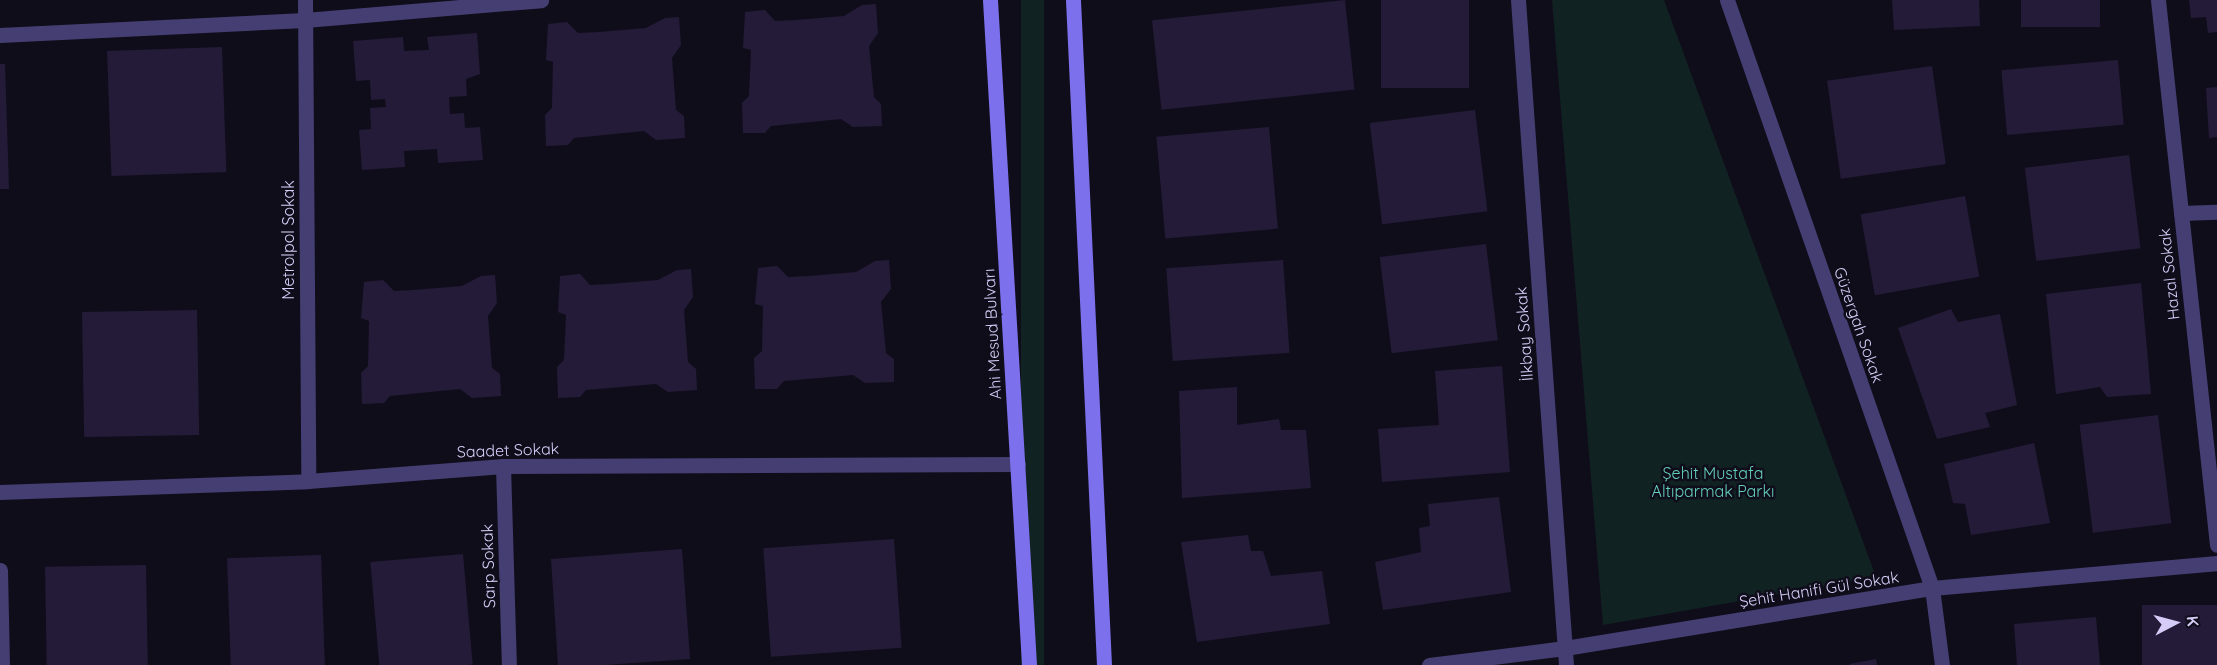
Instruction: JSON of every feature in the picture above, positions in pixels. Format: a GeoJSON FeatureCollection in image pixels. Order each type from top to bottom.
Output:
{"type":"FeatureCollection","features":[{"type":"Feature","properties":{"kind":"main road","name":"Ahi Mesud Bulvarı"},"geometry":{"type":"LineString","coordinates":[[990,0],[1029,665]]}},
{"type":"Feature","properties":{"kind":"main road"},"geometry":{"type":"LineString","coordinates":[[1073,0],[1104,665]]}},
{"type":"Feature","properties":{"kind":"street","name":"Metrolpol Sokak"},"geometry":{"type":"LineString","coordinates":[[304,0],[308,481]]}},
{"type":"Feature","properties":{"kind":"street"},"geometry":{"type":"LineString","coordinates":[[0,34],[305,21],[541,0]]}},
{"type":"Feature","properties":{"kind":"street","name":"İlkbay Sokak"},"geometry":{"type":"LineString","coordinates":[[1518,0],[1566,665]]}},
{"type":"Feature","properties":{"kind":"street","name":"Güzergah Sokak"},"geometry":{"type":"LineString","coordinates":[[1727,0],[1932,588],[1942,665]]}},
{"type":"Feature","properties":{"kind":"street","name":"Hazal Sokak"},"geometry":{"type":"LineString","coordinates":[[2158,0],[2217,545]]}},
{"type":"Feature","properties":{"kind":"street"},"geometry":{"type":"LineString","coordinates":[[2181,213],[2217,212]]}},
{"type":"Feature","properties":{"kind":"street","name":"Saadet Sokak"},"geometry":{"type":"LineString","coordinates":[[0,492],[308,481],[503,466],[1018,464]]}},
{"type":"Feature","properties":{"kind":"street","name":"Sarp Sokak"},"geometry":{"type":"LineString","coordinates":[[503,466],[509,665]]}},
{"type":"Feature","properties":{"kind":"street","name":"Şehit Hanifi Gül Sokak"},"geometry":{"type":"LineString","coordinates":[[1428,665],[1565,648],[1932,588],[2217,563]]}},
{"type":"Feature","properties":{"kind":"street"},"geometry":{"type":"LineString","coordinates":[[0,570],[2,665]]}},
{"type":"Feature","properties":{"kind":"green space"},"geometry":{"type":"Polygon","coordinates":[[[1021,0],[1044,0],[1044,665],[1021,665],[1021,0]]]}},
{"type":"Feature","properties":{"kind":"green space","name":"Şehit Mustafa Altıparmak Parkı"},"geometry":{"type":"Polygon","coordinates":[[[1552,0],[1664,0],[1876,577],[1603,625],[1552,0]]]}},
{"type":"Feature","properties":{"kind":"building"},"geometry":{"type":"Polygon","coordinates":[[[1345,0],[1354,90],[1161,110],[1152,20],[1345,0]]]}},
{"type":"Feature","properties":{"kind":"building"},"geometry":{"type":"Polygon","coordinates":[[[1381,0],[1469,0],[1469,88],[1381,88],[1381,0]]]}},
{"type":"Feature","properties":{"kind":"building"},"geometry":{"type":"Polygon","coordinates":[[[1892,0],[1979,0],[1980,26],[1894,30],[1892,0]]]}},
{"type":"Feature","properties":{"kind":"building"},"geometry":{"type":"Polygon","coordinates":[[[2021,0],[2100,0],[2100,27],[2021,27],[2021,0]]]}},
{"type":"Feature","properties":{"kind":"building"},"geometry":{"type":"Polygon","coordinates":[[[2189,0],[2217,0],[2217,32],[2208,33],[2206,17],[2191,18],[2189,0]]]}},
{"type":"Feature","properties":{"kind":"building"},"geometry":{"type":"Polygon","coordinates":[[[876,4],[878,33],[869,46],[874,97],[881,104],[882,126],[853,127],[841,119],[771,126],[765,133],[743,133],[742,103],[749,96],[751,50],[743,48],[745,12],[765,10],[775,21],[796,20],[844,16],[862,5],[876,4]]]}},
{"type":"Feature","properties":{"kind":"building"},"geometry":{"type":"Polygon","coordinates":[[[679,17],[681,45],[672,58],[676,110],[684,116],[685,138],[656,140],[644,131],[574,138],[568,145],[546,146],[545,115],[552,108],[553,62],[546,60],[548,24],[567,22],[578,33],[599,32],[646,28],[665,18],[679,17]]]}},
{"type":"Feature","properties":{"kind":"building"},"geometry":{"type":"Polygon","coordinates":[[[477,33],[480,74],[466,79],[467,96],[449,97],[450,114],[464,113],[465,128],[480,127],[483,160],[438,163],[437,149],[404,151],[405,167],[362,170],[359,130],[371,129],[370,108],[386,107],[385,99],[371,100],[370,80],[356,81],[353,41],[403,37],[404,51],[429,50],[427,37],[477,33]]]}},
{"type":"Feature","properties":{"kind":"building"},"geometry":{"type":"Polygon","coordinates":[[[222,47],[226,172],[111,176],[107,51],[222,47]]]}},
{"type":"Feature","properties":{"kind":"building"},"geometry":{"type":"Polygon","coordinates":[[[2118,60],[2124,125],[2007,135],[2001,70],[2118,60]]]}},
{"type":"Feature","properties":{"kind":"building"},"geometry":{"type":"Polygon","coordinates":[[[0,64],[5,64],[9,189],[0,189],[0,64]]]}},
{"type":"Feature","properties":{"kind":"building"},"geometry":{"type":"Polygon","coordinates":[[[1932,66],[1946,164],[1841,179],[1827,81],[1932,66]]]}},
{"type":"Feature","properties":{"kind":"building"},"geometry":{"type":"Polygon","coordinates":[[[2217,87],[2217,137],[2209,138],[2206,88],[2217,87]]]}},
{"type":"Feature","properties":{"kind":"building"},"geometry":{"type":"Polygon","coordinates":[[[1475,110],[1487,211],[1382,224],[1370,123],[1475,110]]]}},
{"type":"Feature","properties":{"kind":"building"},"geometry":{"type":"Polygon","coordinates":[[[1269,127],[1278,229],[1165,238],[1156,137],[1269,127]]]}},
{"type":"Feature","properties":{"kind":"building"},"geometry":{"type":"Polygon","coordinates":[[[2129,155],[2140,248],[2036,261],[2025,168],[2129,155]]]}},
{"type":"Feature","properties":{"kind":"building"},"geometry":{"type":"Polygon","coordinates":[[[1965,196],[1979,277],[1875,295],[1861,214],[1965,196]]]}},
{"type":"Feature","properties":{"kind":"building"},"geometry":{"type":"Polygon","coordinates":[[[1486,244],[1498,340],[1392,353],[1380,257],[1486,244]]]}},
{"type":"Feature","properties":{"kind":"building"},"geometry":{"type":"Polygon","coordinates":[[[889,260],[891,289],[881,302],[886,353],[894,359],[894,382],[865,383],[853,375],[784,381],[777,389],[755,389],[754,358],[762,351],[763,306],[755,304],[758,268],[777,266],[788,277],[809,276],[856,272],[875,261],[889,260]]]}},
{"type":"Feature","properties":{"kind":"building"},"geometry":{"type":"Polygon","coordinates":[[[1283,260],[1289,353],[1173,361],[1166,268],[1283,260]]]}},
{"type":"Feature","properties":{"kind":"building"},"geometry":{"type":"Polygon","coordinates":[[[691,269],[693,297],[684,310],[688,362],[696,369],[697,390],[668,392],[656,384],[586,390],[580,397],[558,398],[557,367],[564,360],[566,315],[558,312],[560,276],[580,274],[590,285],[610,284],[658,280],[677,270],[691,269]]]}},
{"type":"Feature","properties":{"kind":"building"},"geometry":{"type":"Polygon","coordinates":[[[495,275],[497,303],[488,316],[492,368],[500,374],[501,396],[472,398],[460,389],[390,396],[384,403],[362,404],[361,373],[368,366],[369,321],[361,318],[364,282],[383,280],[394,291],[414,290],[462,286],[481,276],[495,275]]]}},
{"type":"Feature","properties":{"kind":"building"},"geometry":{"type":"Polygon","coordinates":[[[2141,283],[2151,394],[2107,397],[2100,387],[2056,394],[2046,294],[2141,283]]]}},
{"type":"Feature","properties":{"kind":"building"},"geometry":{"type":"Polygon","coordinates":[[[1951,309],[1958,322],[2000,314],[2017,405],[1985,413],[1990,427],[1937,439],[1898,328],[1951,309]]]}},
{"type":"Feature","properties":{"kind":"building"},"geometry":{"type":"Polygon","coordinates":[[[197,310],[199,435],[84,437],[82,312],[197,310]]]}},
{"type":"Feature","properties":{"kind":"building"},"geometry":{"type":"Polygon","coordinates":[[[1502,366],[1510,472],[1382,482],[1378,429],[1439,425],[1435,371],[1502,366]]]}},
{"type":"Feature","properties":{"kind":"building"},"geometry":{"type":"Polygon","coordinates":[[[1237,387],[1237,425],[1279,419],[1281,430],[1306,430],[1311,488],[1182,498],[1179,391],[1237,387]]]}},
{"type":"Feature","properties":{"kind":"building"},"geometry":{"type":"Polygon","coordinates":[[[2158,415],[2171,523],[2093,533],[2080,425],[2158,415]]]}},
{"type":"Feature","properties":{"kind":"building"},"geometry":{"type":"Polygon","coordinates":[[[2034,443],[2050,523],[1971,535],[1965,504],[1953,503],[1944,464],[2034,443]]]}},
{"type":"Feature","properties":{"kind":"building"},"geometry":{"type":"Polygon","coordinates":[[[1499,497],[1511,592],[1383,610],[1375,562],[1421,552],[1419,528],[1430,526],[1428,504],[1499,497]]]}},
{"type":"Feature","properties":{"kind":"building"},"geometry":{"type":"Polygon","coordinates":[[[1248,535],[1251,551],[1263,551],[1271,576],[1322,571],[1330,624],[1197,642],[1181,542],[1248,535]]]}},
{"type":"Feature","properties":{"kind":"building"},"geometry":{"type":"Polygon","coordinates":[[[894,539],[902,648],[771,657],[763,548],[894,539]]]}},
{"type":"Feature","properties":{"kind":"building"},"geometry":{"type":"Polygon","coordinates":[[[682,549],[690,659],[605,665],[558,665],[551,559],[682,549]]]}},
{"type":"Feature","properties":{"kind":"building"},"geometry":{"type":"Polygon","coordinates":[[[463,554],[473,665],[379,665],[370,562],[463,554]]]}},
{"type":"Feature","properties":{"kind":"building"},"geometry":{"type":"Polygon","coordinates":[[[321,555],[325,665],[231,665],[227,558],[321,555]]]}},
{"type":"Feature","properties":{"kind":"building"},"geometry":{"type":"Polygon","coordinates":[[[146,565],[148,665],[47,665],[45,567],[146,565]]]}},
{"type":"Feature","properties":{"kind":"building"},"geometry":{"type":"Polygon","coordinates":[[[2142,605],[2217,605],[2217,665],[2142,665],[2142,605]]]}},
{"type":"Feature","properties":{"kind":"building"},"geometry":{"type":"Polygon","coordinates":[[[2096,617],[2100,665],[2017,665],[2014,624],[2096,617]]]}},
{"type":"Feature","properties":{"kind":"building"},"geometry":{"type":"Polygon","coordinates":[[[1876,659],[1877,665],[1849,664],[1876,659]]]}}]}
